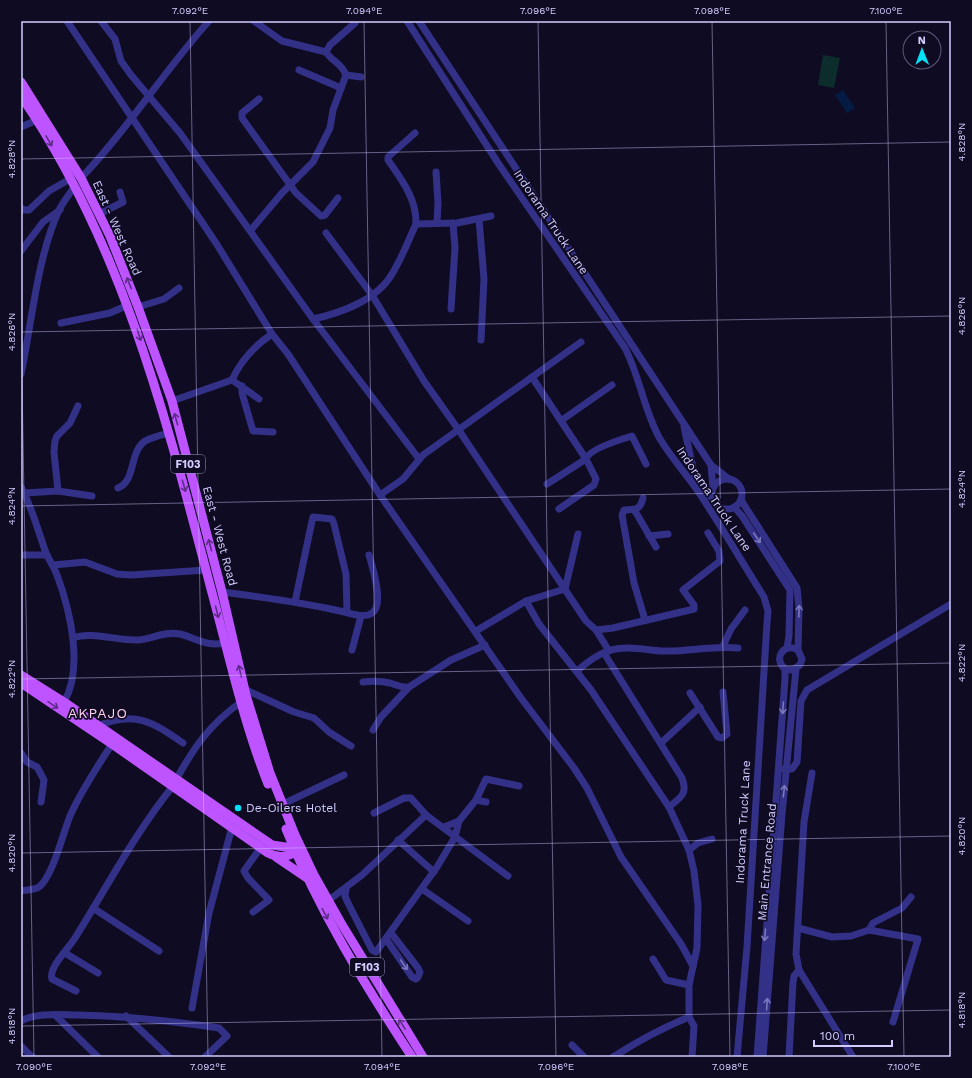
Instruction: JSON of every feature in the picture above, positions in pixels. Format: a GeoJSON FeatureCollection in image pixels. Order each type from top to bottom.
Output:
{"type":"FeatureCollection","features":[{"type":"Feature","properties":{"kind":"main road","name":"East - West Road"},"geometry":{"type":"LineString","coordinates":[[21,82],[81,178],[99,214],[138,307],[172,401],[222,592],[244,689],[270,773],[283,804],[297,848]]}},
{"type":"Feature","properties":{"kind":"main road","name":"East - West Road"},"geometry":{"type":"LineString","coordinates":[[21,96],[37,120],[72,183],[102,243],[128,305],[169,433],[224,643],[264,775],[285,825],[311,877]]}},
{"type":"Feature","properties":{"kind":"main road"},"geometry":{"type":"LineString","coordinates":[[21,675],[64,702],[98,726],[232,827],[276,857],[311,877]]}},
{"type":"Feature","properties":{"kind":"main road"},"geometry":{"type":"LineString","coordinates":[[21,683],[112,744],[272,845],[297,848]]}},
{"type":"Feature","properties":{"kind":"main road"},"geometry":{"type":"LineString","coordinates":[[272,845],[282,841],[284,837],[285,825]]}},
{"type":"Feature","properties":{"kind":"main road"},"geometry":{"type":"LineString","coordinates":[[276,857],[282,858],[297,848]]}},
{"type":"Feature","properties":{"kind":"main road","name":"F103"},"geometry":{"type":"LineString","coordinates":[[311,877],[329,900],[423,1057]]}},
{"type":"Feature","properties":{"kind":"main road","name":"F103"},"geometry":{"type":"LineString","coordinates":[[311,877],[350,959],[412,1057]]}},
{"type":"Feature","properties":{"kind":"street"},"geometry":{"type":"LineString","coordinates":[[67,21],[216,243],[272,334],[288,354],[380,495],[522,698],[574,768],[587,788],[621,857],[680,944],[693,966]]}},
{"type":"Feature","properties":{"kind":"street"},"geometry":{"type":"LineString","coordinates":[[101,21],[115,39],[121,61],[148,96],[180,133],[251,230],[313,319],[419,459]]}},
{"type":"Feature","properties":{"kind":"street"},"geometry":{"type":"LineString","coordinates":[[81,178],[132,118],[209,21]]}},
{"type":"Feature","properties":{"kind":"street"},"geometry":{"type":"LineString","coordinates":[[251,230],[290,184],[313,162],[330,128],[334,106],[346,75],[341,64],[329,56],[326,52],[304,48],[282,41],[254,21]]}},
{"type":"Feature","properties":{"kind":"street","name":"Indorama Truck Lane"},"geometry":{"type":"LineString","coordinates":[[407,21],[498,163],[611,330],[625,348],[634,365],[649,413],[661,440],[698,491],[764,597],[768,611],[747,947],[737,1057]]}},
{"type":"Feature","properties":{"kind":"street"},"geometry":{"type":"LineString","coordinates":[[419,21],[711,465],[729,479],[736,482],[741,488],[741,500],[797,588],[799,608],[798,650],[802,656],[802,662],[796,669],[785,669],[780,664],[779,658],[781,652],[787,648],[798,650]]}},
{"type":"Feature","properties":{"kind":"street"},"geometry":{"type":"LineString","coordinates":[[326,52],[330,45],[355,23]]}},
{"type":"Feature","properties":{"kind":"street"},"geometry":{"type":"LineString","coordinates":[[299,70],[341,88]]}},
{"type":"Feature","properties":{"kind":"street"},"geometry":{"type":"LineString","coordinates":[[346,75],[361,77]]}},
{"type":"Feature","properties":{"kind":"street"},"geometry":{"type":"LineString","coordinates":[[259,99],[242,113],[242,118],[290,184],[312,209],[321,216],[325,215],[338,198]]}},
{"type":"Feature","properties":{"kind":"street"},"geometry":{"type":"LineString","coordinates":[[21,127],[37,120]]}},
{"type":"Feature","properties":{"kind":"street"},"geometry":{"type":"LineString","coordinates":[[313,319],[332,315],[347,309],[372,295],[382,287],[392,275],[416,224],[417,217],[412,200],[404,184],[388,160],[392,153],[416,133]]}},
{"type":"Feature","properties":{"kind":"street"},"geometry":{"type":"LineString","coordinates":[[436,172],[438,203],[437,222]]}},
{"type":"Feature","properties":{"kind":"street"},"geometry":{"type":"LineString","coordinates":[[21,208],[24,210],[29,210],[49,191],[72,183]]}},
{"type":"Feature","properties":{"kind":"street"},"geometry":{"type":"LineString","coordinates":[[21,374],[39,279],[50,236],[72,183]]}},
{"type":"Feature","properties":{"kind":"street"},"geometry":{"type":"LineString","coordinates":[[99,214],[123,202],[120,192]]}},
{"type":"Feature","properties":{"kind":"street"},"geometry":{"type":"LineString","coordinates":[[21,251],[43,222],[60,210]]}},
{"type":"Feature","properties":{"kind":"street"},"geometry":{"type":"LineString","coordinates":[[416,224],[437,222],[453,223],[492,216]]}},
{"type":"Feature","properties":{"kind":"street"},"geometry":{"type":"LineString","coordinates":[[479,219],[484,279],[481,340]]}},
{"type":"Feature","properties":{"kind":"street"},"geometry":{"type":"LineString","coordinates":[[451,309],[455,248],[453,223]]}},
{"type":"Feature","properties":{"kind":"street"},"geometry":{"type":"LineString","coordinates":[[326,233],[372,295],[424,381],[458,429],[586,620],[596,630],[606,652],[682,778],[685,786],[683,794],[669,807]]}},
{"type":"Feature","properties":{"kind":"street"},"geometry":{"type":"LineString","coordinates":[[138,307],[164,299],[179,288]]}},
{"type":"Feature","properties":{"kind":"street"},"geometry":{"type":"LineString","coordinates":[[61,324],[110,313],[128,305]]}},
{"type":"Feature","properties":{"kind":"street"},"geometry":{"type":"LineString","coordinates":[[611,330],[621,327]]}},
{"type":"Feature","properties":{"kind":"street"},"geometry":{"type":"LineString","coordinates":[[172,401],[232,380],[248,352],[259,342],[272,334]]}},
{"type":"Feature","properties":{"kind":"street"},"geometry":{"type":"LineString","coordinates":[[380,495],[403,479],[412,470],[419,459],[458,429],[581,342]]}},
{"type":"Feature","properties":{"kind":"street"},"geometry":{"type":"LineString","coordinates":[[532,377],[562,420],[594,472],[596,482],[559,509]]}},
{"type":"Feature","properties":{"kind":"street"},"geometry":{"type":"LineString","coordinates":[[232,380],[259,399]]}},
{"type":"Feature","properties":{"kind":"street"},"geometry":{"type":"LineString","coordinates":[[562,420],[612,385]]}},
{"type":"Feature","properties":{"kind":"street"},"geometry":{"type":"LineString","coordinates":[[242,386],[242,393],[253,431],[274,432]]}},
{"type":"Feature","properties":{"kind":"street"},"geometry":{"type":"LineString","coordinates":[[58,491],[54,452],[55,441],[60,433],[70,423],[78,406]]}},
{"type":"Feature","properties":{"kind":"street"},"geometry":{"type":"LineString","coordinates":[[683,423],[698,491],[713,497],[721,507],[734,507],[741,500]]}},
{"type":"Feature","properties":{"kind":"street"},"geometry":{"type":"LineString","coordinates":[[118,488],[127,482],[136,454],[142,444],[152,438],[169,433]]}},
{"type":"Feature","properties":{"kind":"street"},"geometry":{"type":"LineString","coordinates":[[547,484],[586,459],[590,454],[632,436],[646,464]]}},
{"type":"Feature","properties":{"kind":"street"},"geometry":{"type":"LineString","coordinates":[[711,465],[714,488],[713,497]]}},
{"type":"Feature","properties":{"kind":"street"},"geometry":{"type":"LineString","coordinates":[[714,488],[720,481],[729,479]]}},
{"type":"Feature","properties":{"kind":"street"},"geometry":{"type":"LineString","coordinates":[[64,702],[70,692],[73,680],[73,638],[53,565],[47,555],[23,490],[58,491],[92,496]]}},
{"type":"Feature","properties":{"kind":"street"},"geometry":{"type":"LineString","coordinates":[[642,498],[639,508],[635,510],[624,510],[622,515],[634,583],[645,620]]}},
{"type":"Feature","properties":{"kind":"street"},"geometry":{"type":"LineString","coordinates":[[734,507],[742,516],[790,590],[789,636],[787,648]]}},
{"type":"Feature","properties":{"kind":"street"},"geometry":{"type":"LineString","coordinates":[[635,510],[656,548]]}},
{"type":"Feature","properties":{"kind":"street"},"geometry":{"type":"LineString","coordinates":[[295,602],[313,517],[317,516],[332,519],[334,524],[346,574],[347,612]]}},
{"type":"Feature","properties":{"kind":"street"},"geometry":{"type":"LineString","coordinates":[[565,589],[578,534]]}},
{"type":"Feature","properties":{"kind":"street"},"geometry":{"type":"LineString","coordinates":[[648,536],[668,534]]}},
{"type":"Feature","properties":{"kind":"street"},"geometry":{"type":"LineString","coordinates":[[596,630],[613,628],[694,609],[694,605],[683,590],[720,561],[719,552],[708,534]]}},
{"type":"Feature","properties":{"kind":"street"},"geometry":{"type":"LineString","coordinates":[[21,555],[47,555]]}},
{"type":"Feature","properties":{"kind":"street"},"geometry":{"type":"LineString","coordinates":[[222,592],[295,602],[361,616],[372,614],[376,609],[377,603],[375,575],[369,555]]}},
{"type":"Feature","properties":{"kind":"street"},"geometry":{"type":"LineString","coordinates":[[53,565],[85,562],[117,574],[131,575],[206,570]]}},
{"type":"Feature","properties":{"kind":"street"},"geometry":{"type":"LineString","coordinates":[[476,631],[526,601],[565,589]]}},
{"type":"Feature","properties":{"kind":"street"},"geometry":{"type":"LineString","coordinates":[[526,601],[539,624],[577,671],[669,807],[689,850],[694,871],[698,905],[697,948],[689,985],[689,1017],[694,1026],[692,1057]]}},
{"type":"Feature","properties":{"kind":"street"},"geometry":{"type":"LineString","coordinates":[[779,768],[792,769],[797,762],[801,701],[807,690],[951,604]]}},
{"type":"Feature","properties":{"kind":"street"},"geometry":{"type":"LineString","coordinates":[[723,646],[731,629],[745,610]]}},
{"type":"Feature","properties":{"kind":"street"},"geometry":{"type":"LineString","coordinates":[[352,650],[361,616]]}},
{"type":"Feature","properties":{"kind":"street"},"geometry":{"type":"LineString","coordinates":[[73,638],[87,636],[139,640],[168,633],[180,634],[209,644],[224,643]]}},
{"type":"Feature","properties":{"kind":"street"},"geometry":{"type":"LineString","coordinates":[[373,730],[381,717],[409,687],[450,660],[485,645]]}},
{"type":"Feature","properties":{"kind":"street"},"geometry":{"type":"LineString","coordinates":[[577,671],[594,658],[606,652],[622,649],[671,651],[723,646],[738,648]]}},
{"type":"Feature","properties":{"kind":"street"},"geometry":{"type":"LineString","coordinates":[[757,1057],[785,669]]}},
{"type":"Feature","properties":{"kind":"street","name":"Main Entrance Road"},"geometry":{"type":"LineString","coordinates":[[763,1057],[782,814],[796,669]]}},
{"type":"Feature","properties":{"kind":"street"},"geometry":{"type":"LineString","coordinates":[[363,682],[376,681],[401,687],[409,687]]}},
{"type":"Feature","properties":{"kind":"street"},"geometry":{"type":"LineString","coordinates":[[244,689],[294,712],[314,718],[329,732],[351,746]]}},
{"type":"Feature","properties":{"kind":"street"},"geometry":{"type":"LineString","coordinates":[[690,693],[718,737],[724,737],[726,734],[723,692]]}},
{"type":"Feature","properties":{"kind":"street"},"geometry":{"type":"LineString","coordinates":[[76,991],[55,982],[50,974],[54,966],[65,953],[155,808],[175,783],[201,738],[223,715],[241,702]]}},
{"type":"Feature","properties":{"kind":"street"},"geometry":{"type":"LineString","coordinates":[[661,743],[700,707]]}},
{"type":"Feature","properties":{"kind":"street"},"geometry":{"type":"LineString","coordinates":[[98,726],[114,719],[137,719],[161,727],[183,742]]}},
{"type":"Feature","properties":{"kind":"street"},"geometry":{"type":"LineString","coordinates":[[21,891],[38,887],[42,883],[55,861],[73,811],[112,744]]}},
{"type":"Feature","properties":{"kind":"street"},"geometry":{"type":"LineString","coordinates":[[21,753],[27,762],[37,767],[44,780],[42,802]]}},
{"type":"Feature","properties":{"kind":"street"},"geometry":{"type":"LineString","coordinates":[[812,773],[804,822],[796,954],[799,970],[853,1057]]}},
{"type":"Feature","properties":{"kind":"street"},"geometry":{"type":"LineString","coordinates":[[283,804],[344,775]]}},
{"type":"Feature","properties":{"kind":"street"},"geometry":{"type":"LineString","coordinates":[[346,889],[345,896],[372,950],[375,952],[378,950],[434,872],[455,837],[459,822],[476,800],[486,779],[519,786]]}},
{"type":"Feature","properties":{"kind":"street"},"geometry":{"type":"LineString","coordinates":[[374,813],[408,797],[413,799],[426,815],[444,826],[455,837],[508,876]]}},
{"type":"Feature","properties":{"kind":"street"},"geometry":{"type":"LineString","coordinates":[[476,800],[486,802]]}},
{"type":"Feature","properties":{"kind":"street"},"geometry":{"type":"LineString","coordinates":[[329,900],[346,889],[426,815]]}},
{"type":"Feature","properties":{"kind":"street"},"geometry":{"type":"LineString","coordinates":[[444,826],[459,822]]}},
{"type":"Feature","properties":{"kind":"street"},"geometry":{"type":"LineString","coordinates":[[192,1008],[209,913],[232,827]]}},
{"type":"Feature","properties":{"kind":"street"},"geometry":{"type":"LineString","coordinates":[[689,850],[698,843],[712,839]]}},
{"type":"Feature","properties":{"kind":"street"},"geometry":{"type":"LineString","coordinates":[[398,840],[434,872]]}},
{"type":"Feature","properties":{"kind":"street"},"geometry":{"type":"LineString","coordinates":[[253,912],[269,900],[248,878],[244,871],[261,847]]}},
{"type":"Feature","properties":{"kind":"street"},"geometry":{"type":"LineString","coordinates":[[422,889],[468,921]]}},
{"type":"Feature","properties":{"kind":"street"},"geometry":{"type":"LineString","coordinates":[[869,930],[873,923],[902,908],[911,897]]}},
{"type":"Feature","properties":{"kind":"street"},"geometry":{"type":"LineString","coordinates":[[93,908],[158,951]]}},
{"type":"Feature","properties":{"kind":"street"},"geometry":{"type":"LineString","coordinates":[[798,928],[832,937],[852,936],[869,930],[918,939],[893,1022]]}},
{"type":"Feature","properties":{"kind":"street"},"geometry":{"type":"LineString","coordinates":[[388,936],[418,968],[420,972],[416,979],[412,977],[388,936]]}},
{"type":"Feature","properties":{"kind":"street"},"geometry":{"type":"LineString","coordinates":[[65,953],[98,973]]}},
{"type":"Feature","properties":{"kind":"street"},"geometry":{"type":"LineString","coordinates":[[653,959],[666,980],[689,985]]}},
{"type":"Feature","properties":{"kind":"street"},"geometry":{"type":"LineString","coordinates":[[789,1057],[793,982],[794,976],[799,970]]}},
{"type":"Feature","properties":{"kind":"street"},"geometry":{"type":"LineString","coordinates":[[55,1015],[98,1057]]}},
{"type":"Feature","properties":{"kind":"street"},"geometry":{"type":"LineString","coordinates":[[21,1021],[32,1016],[126,1016],[219,1028],[227,1036],[205,1057]]}},
{"type":"Feature","properties":{"kind":"street"},"geometry":{"type":"LineString","coordinates":[[126,1016],[168,1057]]}},
{"type":"Feature","properties":{"kind":"street"},"geometry":{"type":"LineString","coordinates":[[613,1057],[649,1035],[689,1017]]}},
{"type":"Feature","properties":{"kind":"street"},"geometry":{"type":"LineString","coordinates":[[572,1045],[584,1057]]}},
{"type":"Feature","properties":{"kind":"street"},"geometry":{"type":"LineString","coordinates":[[21,1046],[32,1057]]}},
{"type":"Feature","properties":{"kind":"green space"},"geometry":{"type":"Polygon","coordinates":[[[823,55],[840,58],[834,88],[818,85],[823,55]]]}},
{"type":"Feature","properties":{"kind":"water"},"geometry":{"type":"Polygon","coordinates":[[[843,90],[855,108],[847,113],[835,95],[843,90]]]}},
{"type":"Feature","properties":{"kind":"place","name":"De-Oilers Hotel"},"geometry":{"type":"Point","coordinates":[238,808]}},
{"type":"Feature","properties":{"kind":"district","name":"AKPAJO"},"geometry":{"type":"Point","coordinates":[98,713]}}]}
